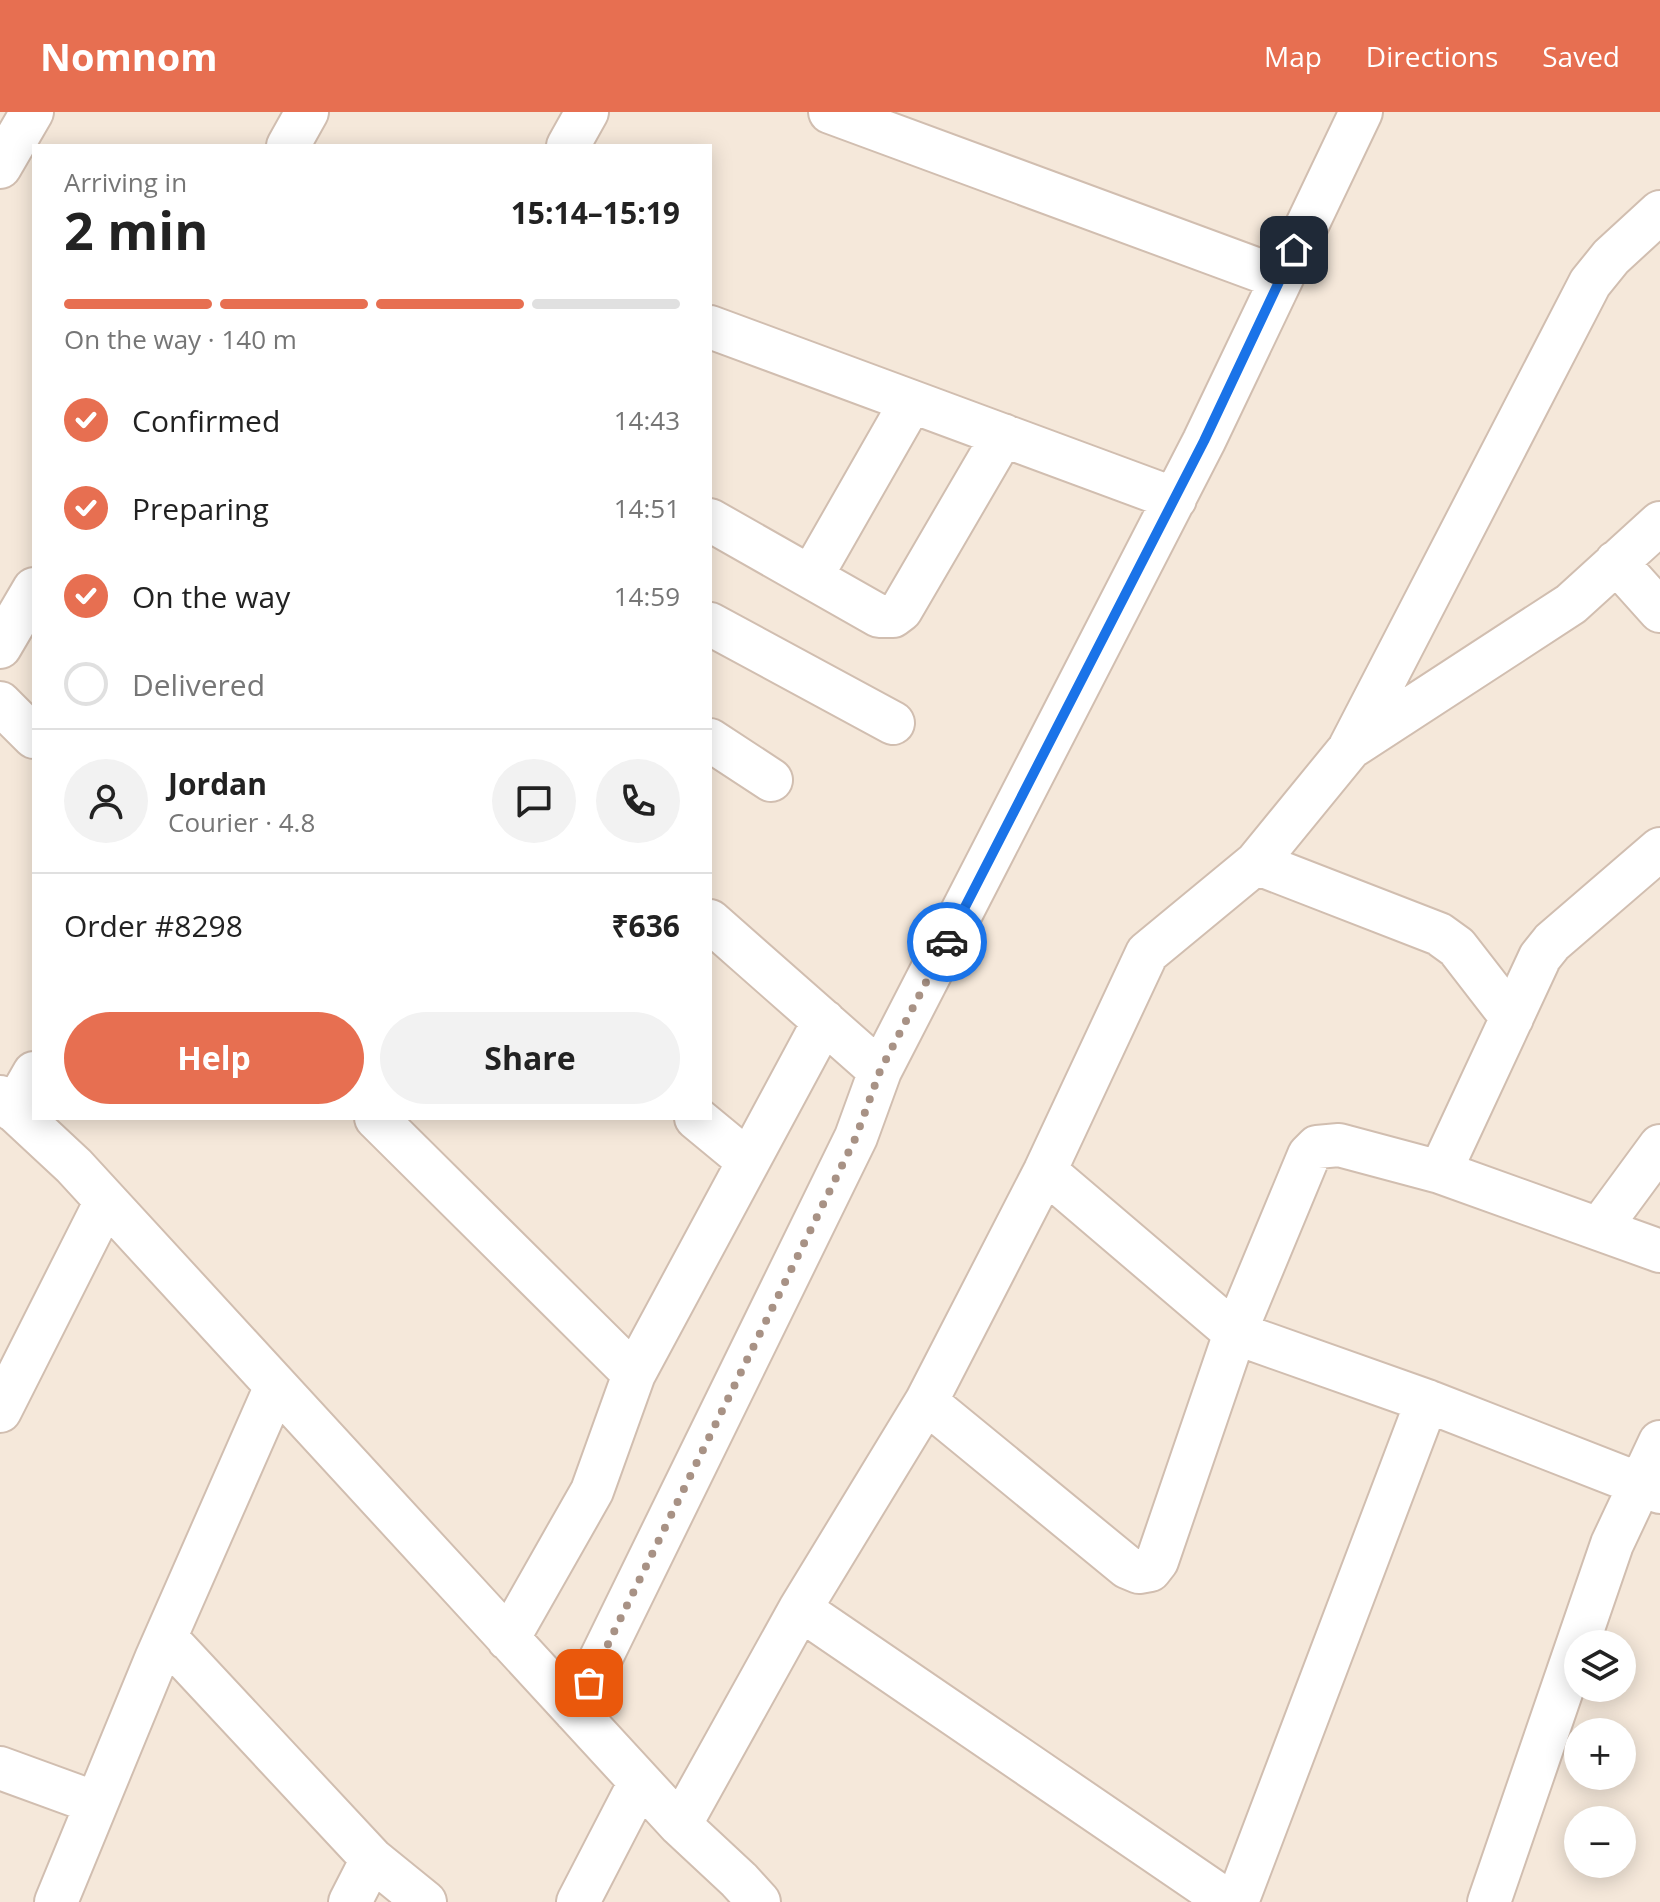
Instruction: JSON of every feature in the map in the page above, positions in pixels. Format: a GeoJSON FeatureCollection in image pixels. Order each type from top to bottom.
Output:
{"type":"FeatureCollection","features":[{"type":"Feature","properties":{"kind":"street"},"geometry":{"type":"LineString","coordinates":[[0,167],[32,112]]}},
{"type":"Feature","properties":{"kind":"street"},"geometry":{"type":"LineString","coordinates":[[289,144],[307,112]]}},
{"type":"Feature","properties":{"kind":"street"},"geometry":{"type":"LineString","coordinates":[[569,144],[587,112]]}},
{"type":"Feature","properties":{"kind":"street"},"geometry":{"type":"LineString","coordinates":[[830,112],[1280,278]]}},
{"type":"Feature","properties":{"kind":"street"},"geometry":{"type":"LineString","coordinates":[[575,1711],[856,1137],[880,1071],[1175,499],[1361,112]]}},
{"type":"Feature","properties":{"kind":"street"},"geometry":{"type":"LineString","coordinates":[[680,1825],[800,1609],[926,1402],[1045,1171],[1147,953],[1256,863],[1350,748],[1590,283],[1611,257],[1660,212]]}},
{"type":"Feature","properties":{"kind":"street"},"geometry":{"type":"LineString","coordinates":[[714,337],[911,402],[1175,499]]}},
{"type":"Feature","properties":{"kind":"street"},"geometry":{"type":"LineString","coordinates":[[811,577],[911,402]]}},
{"type":"Feature","properties":{"kind":"street"},"geometry":{"type":"LineString","coordinates":[[712,521],[879,616],[893,616],[901,610],[1003,435]]}},
{"type":"Feature","properties":{"kind":"street"},"geometry":{"type":"LineString","coordinates":[[1350,748],[1571,604],[1660,523]]}},
{"type":"Feature","properties":{"kind":"street"},"geometry":{"type":"LineString","coordinates":[[1616,562],[1660,611]]}},
{"type":"Feature","properties":{"kind":"street"},"geometry":{"type":"LineString","coordinates":[[0,647],[32,592]]}},
{"type":"Feature","properties":{"kind":"street"},"geometry":{"type":"LineString","coordinates":[[712,625],[893,723]]}},
{"type":"Feature","properties":{"kind":"street"},"geometry":{"type":"LineString","coordinates":[[0,703],[32,735]]}},
{"type":"Feature","properties":{"kind":"street"},"geometry":{"type":"LineString","coordinates":[[712,741],[771,780]]}},
{"type":"Feature","properties":{"kind":"street"},"geometry":{"type":"LineString","coordinates":[[1440,1172],[1540,957],[1552,942],[1660,849]]}},
{"type":"Feature","properties":{"kind":"street"},"geometry":{"type":"LineString","coordinates":[[1256,863],[1449,940],[1512,1018]]}},
{"type":"Feature","properties":{"kind":"street"},"geometry":{"type":"LineString","coordinates":[[712,923],[880,1071]]}},
{"type":"Feature","properties":{"kind":"street"},"geometry":{"type":"LineString","coordinates":[[508,1639],[584,1506],[634,1374],[824,1021]]}},
{"type":"Feature","properties":{"kind":"street"},"geometry":{"type":"LineString","coordinates":[[32,1075],[6,1103],[74,1166],[741,1895]]}},
{"type":"Feature","properties":{"kind":"street"},"geometry":{"type":"LineString","coordinates":[[378,1120],[634,1374]]}},
{"type":"Feature","properties":{"kind":"street"},"geometry":{"type":"LineString","coordinates":[[698,1120],[748,1161]]}},
{"type":"Feature","properties":{"kind":"street"},"geometry":{"type":"LineString","coordinates":[[926,1402],[1127,1567],[1139,1572],[1150,1570],[1157,1561],[1235,1333],[1309,1155],[1317,1147],[1339,1145],[1440,1172],[1660,1251]]}},
{"type":"Feature","properties":{"kind":"street"},"geometry":{"type":"LineString","coordinates":[[1599,1229],[1660,1146]]}},
{"type":"Feature","properties":{"kind":"street"},"geometry":{"type":"LineString","coordinates":[[1045,1171],[1235,1333],[1427,1401],[1650,1488]]}},
{"type":"Feature","properties":{"kind":"street"},"geometry":{"type":"LineString","coordinates":[[0,1411],[106,1201]]}},
{"type":"Feature","properties":{"kind":"street"},"geometry":{"type":"LineString","coordinates":[[56,1902],[276,1386]]}},
{"type":"Feature","properties":{"kind":"street"},"geometry":{"type":"LineString","coordinates":[[1237,1902],[1427,1401]]}},
{"type":"Feature","properties":{"kind":"street"},"geometry":{"type":"LineString","coordinates":[[1489,1902],[1612,1544],[1650,1488],[1660,1442]]}},
{"type":"Feature","properties":{"kind":"street"},"geometry":{"type":"LineString","coordinates":[[800,1609],[1229,1902]]}},
{"type":"Feature","properties":{"kind":"street"},"geometry":{"type":"LineString","coordinates":[[166,1638],[372,1859],[425,1902]]}},
{"type":"Feature","properties":{"kind":"street"},"geometry":{"type":"LineString","coordinates":[[0,1768],[96,1803]]}},
{"type":"Feature","properties":{"kind":"street"},"geometry":{"type":"LineString","coordinates":[[578,1902],[640,1782]]}},
{"type":"Feature","properties":{"kind":"street"},"geometry":{"type":"LineString","coordinates":[[350,1902],[372,1859]]}},
{"type":"Feature","properties":{"kind":"shaded area"},"geometry":{"type":"Polygon","coordinates":[[[0,112],[1660,112],[1660,1902],[0,1902],[0,112]]]}},
{"type":"Feature","properties":{"kind":"way so far"},"geometry":{"type":"LineString","coordinates":[[589,1683],[856,1137],[880,1071],[947,942]]}},
{"type":"Feature","properties":{"kind":"route"},"geometry":{"type":"LineString","coordinates":[[947,942],[1204,441],[1294,250]]}}]}
